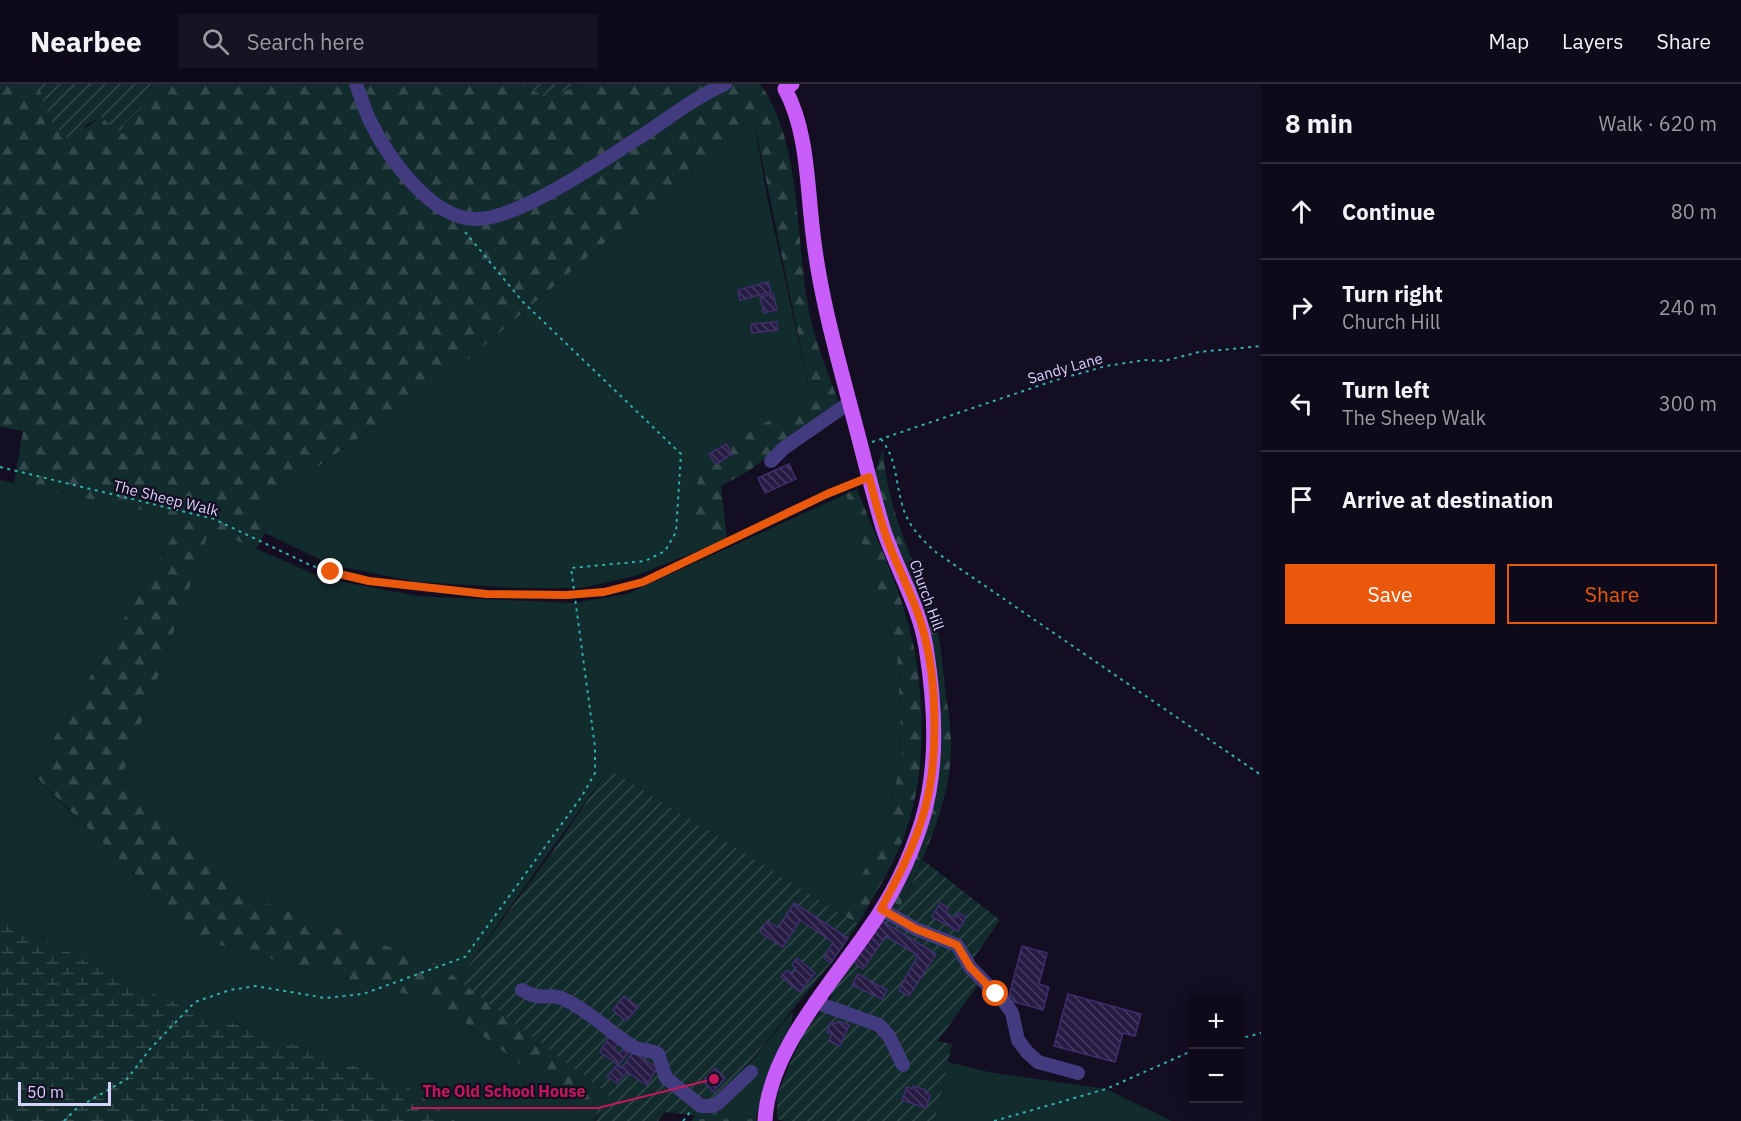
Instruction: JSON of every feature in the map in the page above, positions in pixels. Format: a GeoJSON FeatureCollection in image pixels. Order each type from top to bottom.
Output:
{"type":"FeatureCollection","features":[{"type":"Feature","properties":{"kind":"main road","name":"Church Hill"},"geometry":{"type":"LineString","coordinates":[[766,1121],[771,1091],[797,1030],[881,909],[906,862],[922,820],[931,776],[934,722],[933,697],[921,625],[889,545],[825,311],[817,267],[803,146],[786,86]]}},
{"type":"Feature","properties":{"kind":"lane"},"geometry":{"type":"LineString","coordinates":[[357,84],[371,122],[393,158],[423,196],[452,215],[477,219],[518,210],[640,137],[702,94],[724,84]]}},
{"type":"Feature","properties":{"kind":"lane"},"geometry":{"type":"LineString","coordinates":[[771,461],[784,448],[849,403]]}},
{"type":"Feature","properties":{"kind":"lane"},"geometry":{"type":"LineString","coordinates":[[881,909],[916,929],[957,945],[970,967],[1012,1013],[1018,1041],[1026,1052],[1038,1062],[1078,1073]]}},
{"type":"Feature","properties":{"kind":"lane"},"geometry":{"type":"LineString","coordinates":[[522,990],[534,997],[552,996],[568,1001],[602,1022],[632,1047],[658,1054],[666,1078],[701,1106],[718,1103],[751,1072]]}},
{"type":"Feature","properties":{"kind":"lane"},"geometry":{"type":"LineString","coordinates":[[815,1002],[879,1025],[889,1036],[903,1065]]}},
{"type":"Feature","properties":{"kind":"path"},"geometry":{"type":"LineString","coordinates":[[64,1121],[77,1108],[128,1079],[150,1049],[195,1002],[230,990],[256,986],[325,998],[363,994],[465,957],[582,796],[595,773],[595,747],[571,568],[645,561],[665,551],[676,532],[681,454],[523,302],[486,260],[452,215]]}},
{"type":"Feature","properties":{"kind":"path","name":"Sandy Lane"},"geometry":{"type":"LineString","coordinates":[[1261,346],[1199,352],[1164,361],[1145,360],[1106,366],[1053,381],[881,439],[893,455],[902,504],[907,518],[924,541],[937,553],[1261,775]]}},
{"type":"Feature","properties":{"kind":"path","name":"The Sheep Walk"},"geometry":{"type":"LineString","coordinates":[[0,467],[214,519],[310,565],[331,572],[369,581],[486,594],[585,594],[634,585],[827,494],[869,477]]}},
{"type":"Feature","properties":{"kind":"path"},"geometry":{"type":"LineString","coordinates":[[1243,1039],[1261,1033]]}},
{"type":"Feature","properties":{"kind":"path"},"geometry":{"type":"LineString","coordinates":[[994,1121],[1106,1089],[1189,1052]]}},
{"type":"Feature","properties":{"kind":"green space"},"geometry":{"type":"Polygon","coordinates":[[[0,84],[41,84],[39,88],[86,128],[100,117],[125,134],[123,127],[142,107],[145,92],[154,84],[523,84],[546,98],[584,84],[760,84],[774,108],[791,164],[810,316],[819,349],[839,403],[747,472],[721,486],[727,539],[708,547],[693,507],[702,460],[709,454],[716,464],[732,454],[726,444],[811,398],[753,116],[459,367],[269,501],[265,533],[256,549],[210,529],[121,780],[256,899],[439,965],[610,1095],[594,1120],[439,1003],[201,940],[33,774],[183,519],[14,483],[23,431],[0,427],[0,84]]]}},
{"type":"Feature","properties":{"kind":"green space"},"geometry":{"type":"Polygon","coordinates":[[[41,84],[154,84],[145,92],[142,107],[123,126],[125,135],[100,117],[66,138],[50,119],[39,88],[41,84]]]}},
{"type":"Feature","properties":{"kind":"green space"},"geometry":{"type":"Polygon","coordinates":[[[523,84],[584,84],[546,98],[523,84]]]}},
{"type":"Feature","properties":{"kind":"green space"},"geometry":{"type":"Polygon","coordinates":[[[753,116],[768,201],[811,398],[710,454],[693,507],[708,547],[635,576],[582,588],[519,588],[418,582],[331,565],[265,533],[269,501],[459,367],[753,116]]]}},
{"type":"Feature","properties":{"kind":"green space"},"geometry":{"type":"Polygon","coordinates":[[[883,449],[894,510],[936,626],[942,656],[951,737],[948,782],[943,803],[928,845],[901,906],[892,902],[913,856],[936,702],[873,477],[883,449]]]}},
{"type":"Feature","properties":{"kind":"green space"},"geometry":{"type":"Polygon","coordinates":[[[0,480],[183,519],[33,775],[201,940],[439,1003],[595,1121],[455,1121],[402,1083],[158,996],[0,918],[0,480]]]}},
{"type":"Feature","properties":{"kind":"green space"},"geometry":{"type":"Polygon","coordinates":[[[857,489],[908,623],[917,664],[922,729],[916,794],[907,829],[888,871],[858,924],[840,913],[886,833],[902,753],[897,651],[846,494],[857,489]]]}},
{"type":"Feature","properties":{"kind":"green space"},"geometry":{"type":"Polygon","coordinates":[[[846,494],[897,651],[902,753],[886,833],[840,913],[609,769],[458,980],[439,965],[256,899],[121,780],[210,528],[323,578],[417,596],[573,603],[627,594],[846,494]]]}},
{"type":"Feature","properties":{"kind":"green space"},"geometry":{"type":"Polygon","coordinates":[[[609,769],[858,924],[831,963],[721,1097],[713,1103],[695,1097],[682,1114],[665,1112],[658,1121],[595,1121],[609,1095],[458,980],[553,851],[609,769]]]}},
{"type":"Feature","properties":{"kind":"green space"},"geometry":{"type":"Polygon","coordinates":[[[923,860],[1000,920],[966,969],[978,985],[938,1041],[952,1044],[935,1121],[784,1121],[777,1119],[777,1095],[809,1023],[821,1012],[827,1012],[832,991],[892,902],[901,906],[923,860]]]}},
{"type":"Feature","properties":{"kind":"green space"},"geometry":{"type":"Polygon","coordinates":[[[0,918],[158,996],[402,1083],[455,1121],[0,1121],[0,918]]]}},
{"type":"Feature","properties":{"kind":"green space"},"geometry":{"type":"Polygon","coordinates":[[[793,1011],[788,1038],[756,1117],[717,1112],[706,1117],[682,1114],[695,1097],[721,1097],[793,1011]]]}},
{"type":"Feature","properties":{"kind":"green space"},"geometry":{"type":"Polygon","coordinates":[[[948,1062],[989,1072],[1106,1089],[1172,1121],[935,1121],[948,1062]]]}},
{"type":"Feature","properties":{"kind":"green space"},"geometry":{"type":"Polygon","coordinates":[[[717,1112],[756,1117],[757,1121],[691,1121],[695,1116],[706,1117],[717,1112]]]}},
{"type":"Feature","properties":{"kind":"building"},"geometry":{"type":"Polygon","coordinates":[[[768,282],[771,292],[740,300],[738,290],[768,282]]]}},
{"type":"Feature","properties":{"kind":"building"},"geometry":{"type":"Polygon","coordinates":[[[773,294],[777,310],[764,313],[760,297],[773,294]]]}},
{"type":"Feature","properties":{"kind":"building"},"geometry":{"type":"Polygon","coordinates":[[[777,322],[778,330],[752,333],[751,324],[777,322]]]}},
{"type":"Feature","properties":{"kind":"building"},"geometry":{"type":"Polygon","coordinates":[[[726,444],[732,454],[716,464],[709,454],[726,444]]]}},
{"type":"Feature","properties":{"kind":"building"},"geometry":{"type":"Polygon","coordinates":[[[789,464],[796,479],[765,493],[758,478],[789,464]]]}},
{"type":"Feature","properties":{"kind":"building"},"geometry":{"type":"Polygon","coordinates":[[[794,903],[848,938],[831,963],[824,958],[833,942],[800,920],[783,947],[760,932],[767,921],[778,928],[794,903]]]}},
{"type":"Feature","properties":{"kind":"building"},"geometry":{"type":"Polygon","coordinates":[[[940,903],[948,908],[946,912],[955,918],[958,913],[966,917],[958,931],[932,917],[940,903]]]}},
{"type":"Feature","properties":{"kind":"building"},"geometry":{"type":"Polygon","coordinates":[[[882,921],[936,954],[909,996],[899,990],[918,955],[886,936],[863,969],[854,962],[882,921]]]}},
{"type":"Feature","properties":{"kind":"building"},"geometry":{"type":"Polygon","coordinates":[[[1022,946],[1047,953],[1039,984],[1049,987],[1043,1010],[1008,1000],[1022,946]]]}},
{"type":"Feature","properties":{"kind":"building"},"geometry":{"type":"Polygon","coordinates":[[[797,958],[815,973],[800,992],[781,977],[787,970],[792,974],[796,968],[792,965],[797,958]]]}},
{"type":"Feature","properties":{"kind":"building"},"geometry":{"type":"Polygon","coordinates":[[[858,974],[887,990],[882,999],[852,985],[858,974]]]}},
{"type":"Feature","properties":{"kind":"building"},"geometry":{"type":"Polygon","coordinates":[[[1068,994],[1141,1014],[1135,1036],[1123,1033],[1115,1062],[1054,1046],[1068,994]]]}},
{"type":"Feature","properties":{"kind":"building"},"geometry":{"type":"Polygon","coordinates":[[[624,996],[638,1007],[626,1021],[613,1010],[624,996]]]}},
{"type":"Feature","properties":{"kind":"building"},"geometry":{"type":"Polygon","coordinates":[[[838,1021],[849,1025],[840,1046],[829,1041],[832,1034],[827,1032],[831,1022],[837,1024],[838,1021]]]}},
{"type":"Feature","properties":{"kind":"building"},"geometry":{"type":"Polygon","coordinates":[[[611,1034],[620,1040],[614,1049],[620,1054],[623,1049],[628,1052],[619,1065],[600,1052],[611,1034]]]}},
{"type":"Feature","properties":{"kind":"building"},"geometry":{"type":"Polygon","coordinates":[[[633,1052],[657,1068],[647,1085],[627,1072],[617,1083],[607,1076],[617,1065],[622,1068],[633,1052]]]}},
{"type":"Feature","properties":{"kind":"building"},"geometry":{"type":"Polygon","coordinates":[[[715,1068],[725,1078],[713,1092],[703,1081],[715,1068]]]}},
{"type":"Feature","properties":{"kind":"building"},"geometry":{"type":"Polygon","coordinates":[[[913,1086],[926,1090],[925,1093],[930,1095],[926,1108],[902,1100],[907,1087],[912,1089],[913,1086]]]}},
{"type":"Feature","properties":{"kind":"place","name":"The Old School House"},"geometry":{"type":"Point","coordinates":[714,1079]}},
{"type":"Feature","properties":{"kind":"route"},"geometry":{"type":"LineString","coordinates":[[331,572],[369,581],[486,594],[566,595],[604,592],[643,582],[827,494],[869,477],[889,545],[921,625],[933,697],[934,722],[931,776],[922,820],[906,862],[881,909],[916,929],[947,939],[957,945],[970,967],[996,994]]}}]}
